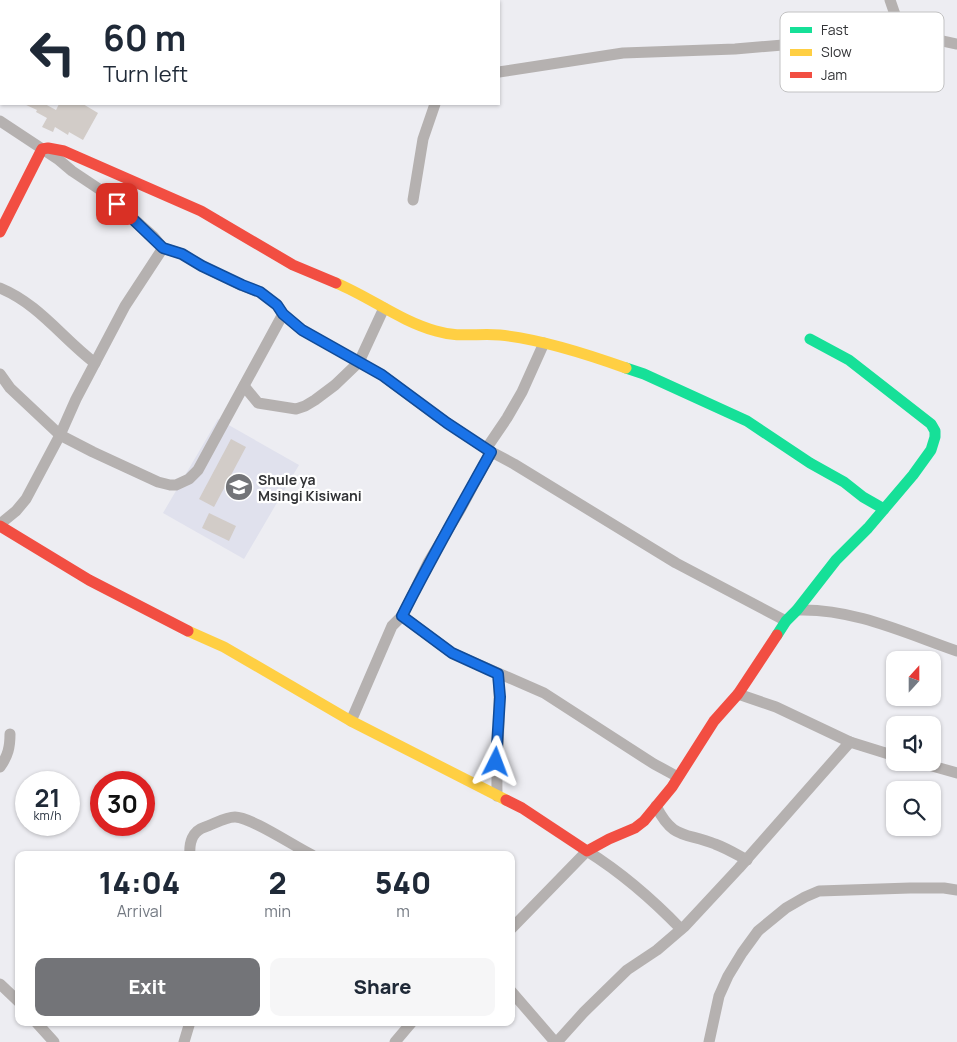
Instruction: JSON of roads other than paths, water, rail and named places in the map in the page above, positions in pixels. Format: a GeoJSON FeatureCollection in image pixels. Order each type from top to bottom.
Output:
{"type":"FeatureCollection","features":[{"type":"Feature","properties":{"kind":"street"},"geometry":{"type":"LineString","coordinates":[[890,0],[894,12]]}},
{"type":"Feature","properties":{"kind":"street"},"geometry":{"type":"LineString","coordinates":[[944,41],[957,44]]}},
{"type":"Feature","properties":{"kind":"street"},"geometry":{"type":"LineString","coordinates":[[500,72],[623,53],[743,48],[780,44]]}},
{"type":"Feature","properties":{"kind":"street"},"geometry":{"type":"LineString","coordinates":[[413,200],[423,138],[436,105]]}},
{"type":"Feature","properties":{"kind":"street"},"geometry":{"type":"LineString","coordinates":[[0,121],[105,193],[153,236],[163,248],[182,254],[202,266],[260,292],[277,305],[283,314],[302,330],[382,375],[436,416],[489,451],[514,464],[676,563],[786,621]]}},
{"type":"Feature","properties":{"kind":"street"},"geometry":{"type":"LineString","coordinates":[[42,149],[48,148],[64,151],[201,211],[294,265],[346,287],[384,308],[434,331],[456,336],[500,335],[544,343],[590,355],[644,374],[747,421],[810,463],[844,482],[862,497],[884,509]]}},
{"type":"Feature","properties":{"kind":"street"},"geometry":{"type":"LineString","coordinates":[[0,232],[42,149]]}},
{"type":"Feature","properties":{"kind":"street"},"geometry":{"type":"LineString","coordinates":[[163,248],[125,306],[26,499],[0,525],[89,580],[181,628],[230,650],[351,721],[522,808],[603,861],[645,894],[681,929]]}},
{"type":"Feature","properties":{"kind":"street"},"geometry":{"type":"LineString","coordinates":[[0,288],[17,295],[34,307],[63,336],[95,363]]}},
{"type":"Feature","properties":{"kind":"street"},"geometry":{"type":"LineString","coordinates":[[244,386],[258,403],[296,408],[305,406],[335,385],[359,362],[384,308]]}},
{"type":"Feature","properties":{"kind":"street"},"geometry":{"type":"LineString","coordinates":[[0,374],[10,388],[60,435],[158,482],[176,485],[189,479],[198,470],[283,314]]}},
{"type":"Feature","properties":{"kind":"street"},"geometry":{"type":"LineString","coordinates":[[515,925],[534,908],[587,851],[609,839],[636,828],[644,821],[678,777],[714,721],[738,694],[786,621],[797,610],[836,560],[868,528],[913,475],[931,450],[935,431],[931,424],[848,360],[810,339]]}},
{"type":"Feature","properties":{"kind":"street"},"geometry":{"type":"LineString","coordinates":[[351,721],[392,626],[402,616],[429,561],[460,510],[544,343]]}},
{"type":"Feature","properties":{"kind":"street"},"geometry":{"type":"LineString","coordinates":[[797,610],[816,609],[839,612],[957,651]]}},
{"type":"Feature","properties":{"kind":"street"},"geometry":{"type":"LineString","coordinates":[[402,616],[452,653],[544,693],[654,764],[678,777]]}},
{"type":"Feature","properties":{"kind":"street"},"geometry":{"type":"LineString","coordinates":[[497,796],[496,762],[500,697],[498,674]]}},
{"type":"Feature","properties":{"kind":"street"},"geometry":{"type":"LineString","coordinates":[[738,694],[776,707],[850,742],[886,753]]}},
{"type":"Feature","properties":{"kind":"street"},"geometry":{"type":"LineString","coordinates":[[0,767],[6,760],[10,748],[10,734]]}},
{"type":"Feature","properties":{"kind":"street"},"geometry":{"type":"LineString","coordinates":[[515,996],[556,1042],[627,970],[657,950],[681,929],[747,860],[850,742]]}},
{"type":"Feature","properties":{"kind":"street"},"geometry":{"type":"LineString","coordinates":[[941,768],[957,773]]}},
{"type":"Feature","properties":{"kind":"street"},"geometry":{"type":"LineString","coordinates":[[656,806],[662,818],[674,831],[714,844],[747,860]]}},
{"type":"Feature","properties":{"kind":"street"},"geometry":{"type":"LineString","coordinates":[[190,851],[189,846],[193,835],[200,829],[235,817],[242,818],[305,851]]}},
{"type":"Feature","properties":{"kind":"street"},"geometry":{"type":"LineString","coordinates":[[710,1042],[719,996],[728,976],[742,952],[758,931],[786,908],[819,891],[910,888],[957,890]]}},
{"type":"Feature","properties":{"kind":"street"},"geometry":{"type":"LineString","coordinates":[[0,984],[15,998]]}},
{"type":"Feature","properties":{"kind":"street"},"geometry":{"type":"LineString","coordinates":[[40,1026],[54,1042]]}},
{"type":"Feature","properties":{"kind":"street"},"geometry":{"type":"LineString","coordinates":[[184,1042],[189,1026]]}},
{"type":"Feature","properties":{"kind":"street"},"geometry":{"type":"LineString","coordinates":[[395,1042],[409,1026]]}},
{"type":"Feature","properties":{"kind":"place","name":"Shule ya Msingi Kisiwani"},"geometry":{"type":"Point","coordinates":[239,487]}}]}
